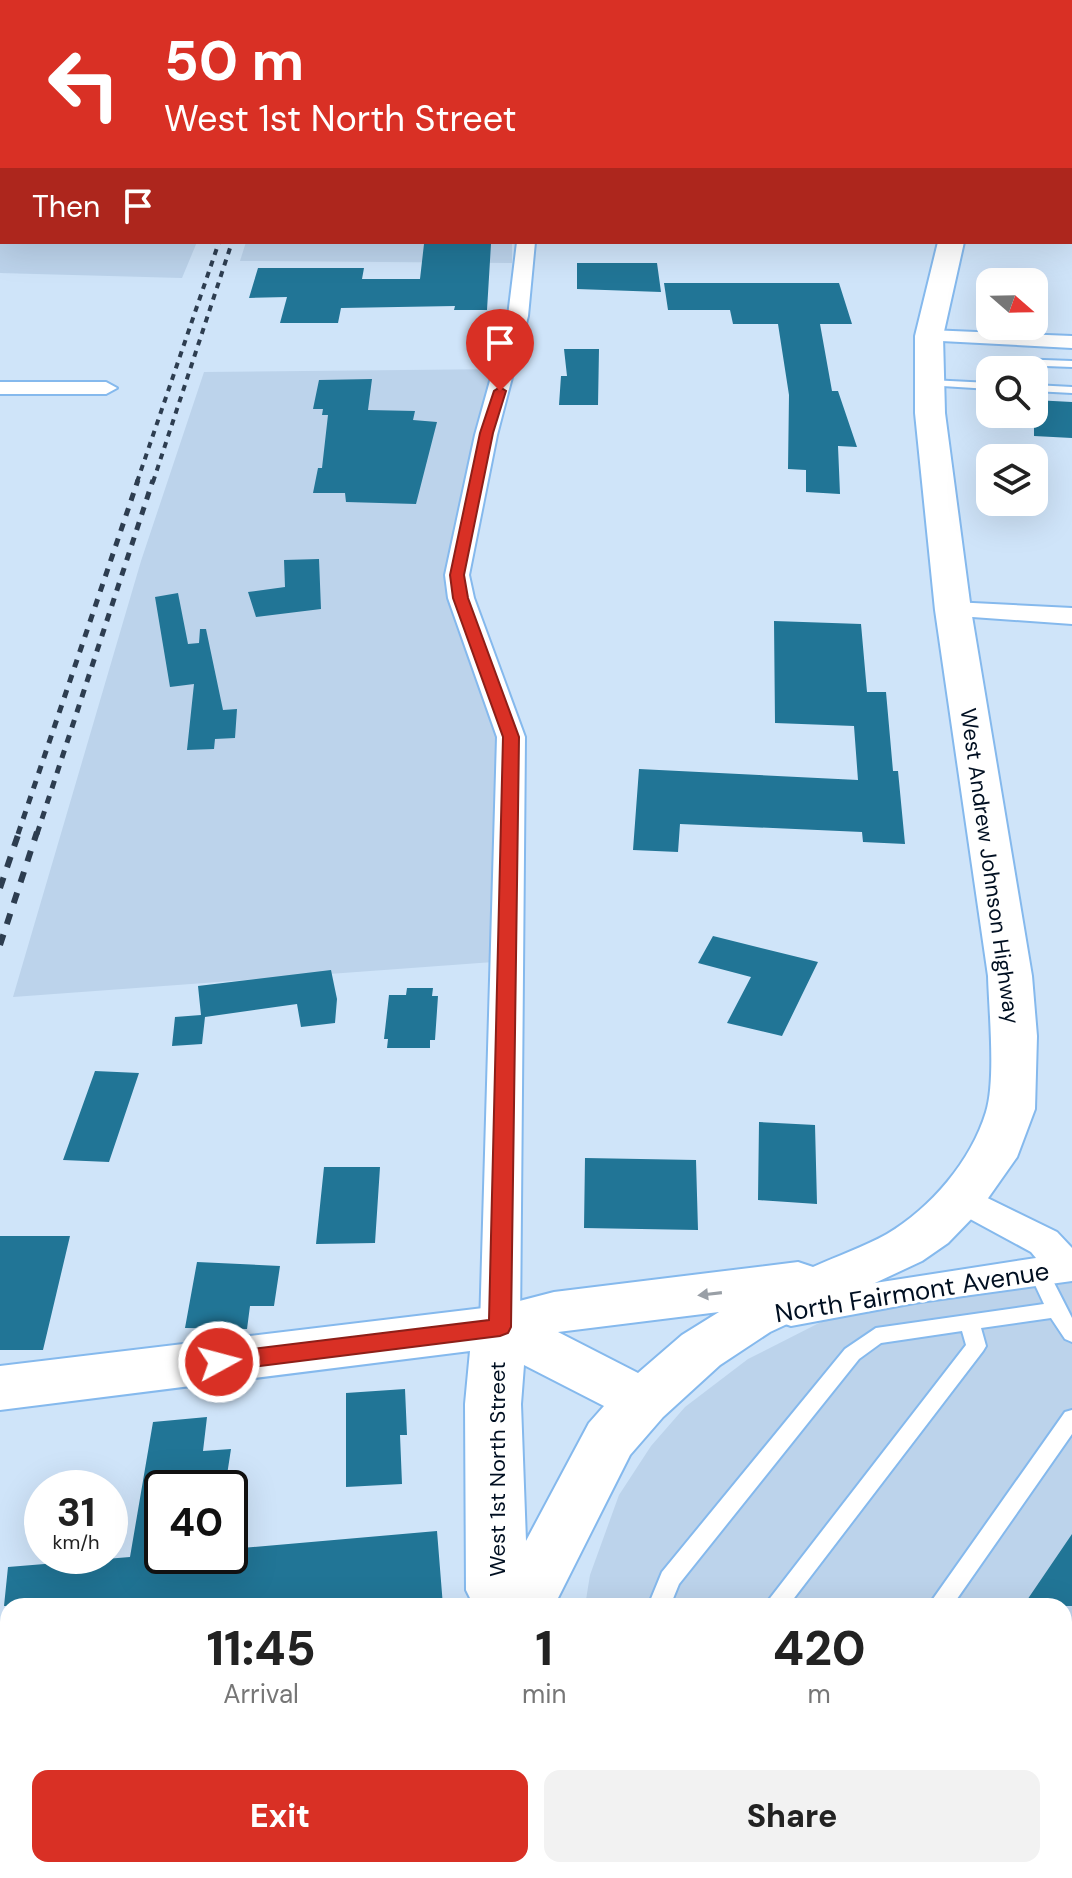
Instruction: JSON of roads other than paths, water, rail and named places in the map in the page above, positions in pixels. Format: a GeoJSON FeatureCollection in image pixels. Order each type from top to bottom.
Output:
{"type":"FeatureCollection","features":[{"type":"Feature","properties":{"kind":"main road","name":"West Andrew Johnson Highway"},"geometry":{"type":"LineString","coordinates":[[527,1598],[609,1439],[643,1401],[701,1350],[751,1318],[904,1248],[930,1230],[961,1198],[992,1157],[1011,1109],[1014,1036],[1010,976],[953,610],[930,413],[929,336],[951,244]]}},
{"type":"Feature","properties":{"kind":"main road"},"geometry":{"type":"LineString","coordinates":[[0,1388],[500,1327],[554,1312],[843,1276]]}},
{"type":"Feature","properties":{"kind":"main road"},"geometry":{"type":"LineString","coordinates":[[500,1327],[643,1401]]}},
{"type":"Feature","properties":{"kind":"main road","name":"West 1st North Street"},"geometry":{"type":"LineString","coordinates":[[500,1327],[493,1404],[496,1576],[497,1590],[502,1598]]}},
{"type":"Feature","properties":{"kind":"street","name":"West 1st North Street"},"geometry":{"type":"LineString","coordinates":[[500,1327],[511,737],[461,598],[457,575],[487,433],[522,302],[526,244]]}},
{"type":"Feature","properties":{"kind":"street"},"geometry":{"type":"LineString","coordinates":[[929,336],[1072,342]]}},
{"type":"Feature","properties":{"kind":"street"},"geometry":{"type":"LineString","coordinates":[[0,388],[106,388]]}},
{"type":"Feature","properties":{"kind":"street"},"geometry":{"type":"LineString","coordinates":[[953,610],[1072,616]]}},
{"type":"Feature","properties":{"kind":"street"},"geometry":{"type":"LineString","coordinates":[[961,1198],[1044,1242],[1059,1269]]}},
{"type":"Feature","properties":{"kind":"street","name":"North Fairmont Avenue"},"geometry":{"type":"LineString","coordinates":[[751,1318],[920,1288],[1059,1269]]}},
{"type":"Feature","properties":{"kind":"lane"},"geometry":{"type":"LineString","coordinates":[[1048,363],[1072,364]]}},
{"type":"Feature","properties":{"kind":"lane"},"geometry":{"type":"LineString","coordinates":[[930,383],[976,385]]}},
{"type":"Feature","properties":{"kind":"lane"},"geometry":{"type":"LineString","coordinates":[[1048,389],[1072,390]]}},
{"type":"Feature","properties":{"kind":"lane"},"geometry":{"type":"LineString","coordinates":[[1059,1269],[1056,1310],[1072,1334]]}},
{"type":"Feature","properties":{"kind":"lane"},"geometry":{"type":"LineString","coordinates":[[662,1598],[670,1579],[852,1354],[876,1336],[1056,1310]]}},
{"type":"Feature","properties":{"kind":"lane"},"geometry":{"type":"LineString","coordinates":[[781,1598],[976,1346],[969,1322]]}},
{"type":"Feature","properties":{"kind":"lane"},"geometry":{"type":"LineString","coordinates":[[945,1598],[1072,1418]]}},
{"type":"Feature","properties":{"kind":"railway"},"geometry":{"type":"LineString","coordinates":[[137,482],[218,244]]}},
{"type":"Feature","properties":{"kind":"railway"},"geometry":{"type":"LineString","coordinates":[[153,482],[231,244]]}},
{"type":"Feature","properties":{"kind":"railway"},"geometry":{"type":"LineString","coordinates":[[18,834],[138,480]]}},
{"type":"Feature","properties":{"kind":"railway"},"geometry":{"type":"LineString","coordinates":[[37,834],[153,480]]}},
{"type":"Feature","properties":{"kind":"railway"},"geometry":{"type":"LineString","coordinates":[[0,888],[19,832]]}},
{"type":"Feature","properties":{"kind":"railway"},"geometry":{"type":"LineString","coordinates":[[0,945],[37,832]]}}]}
